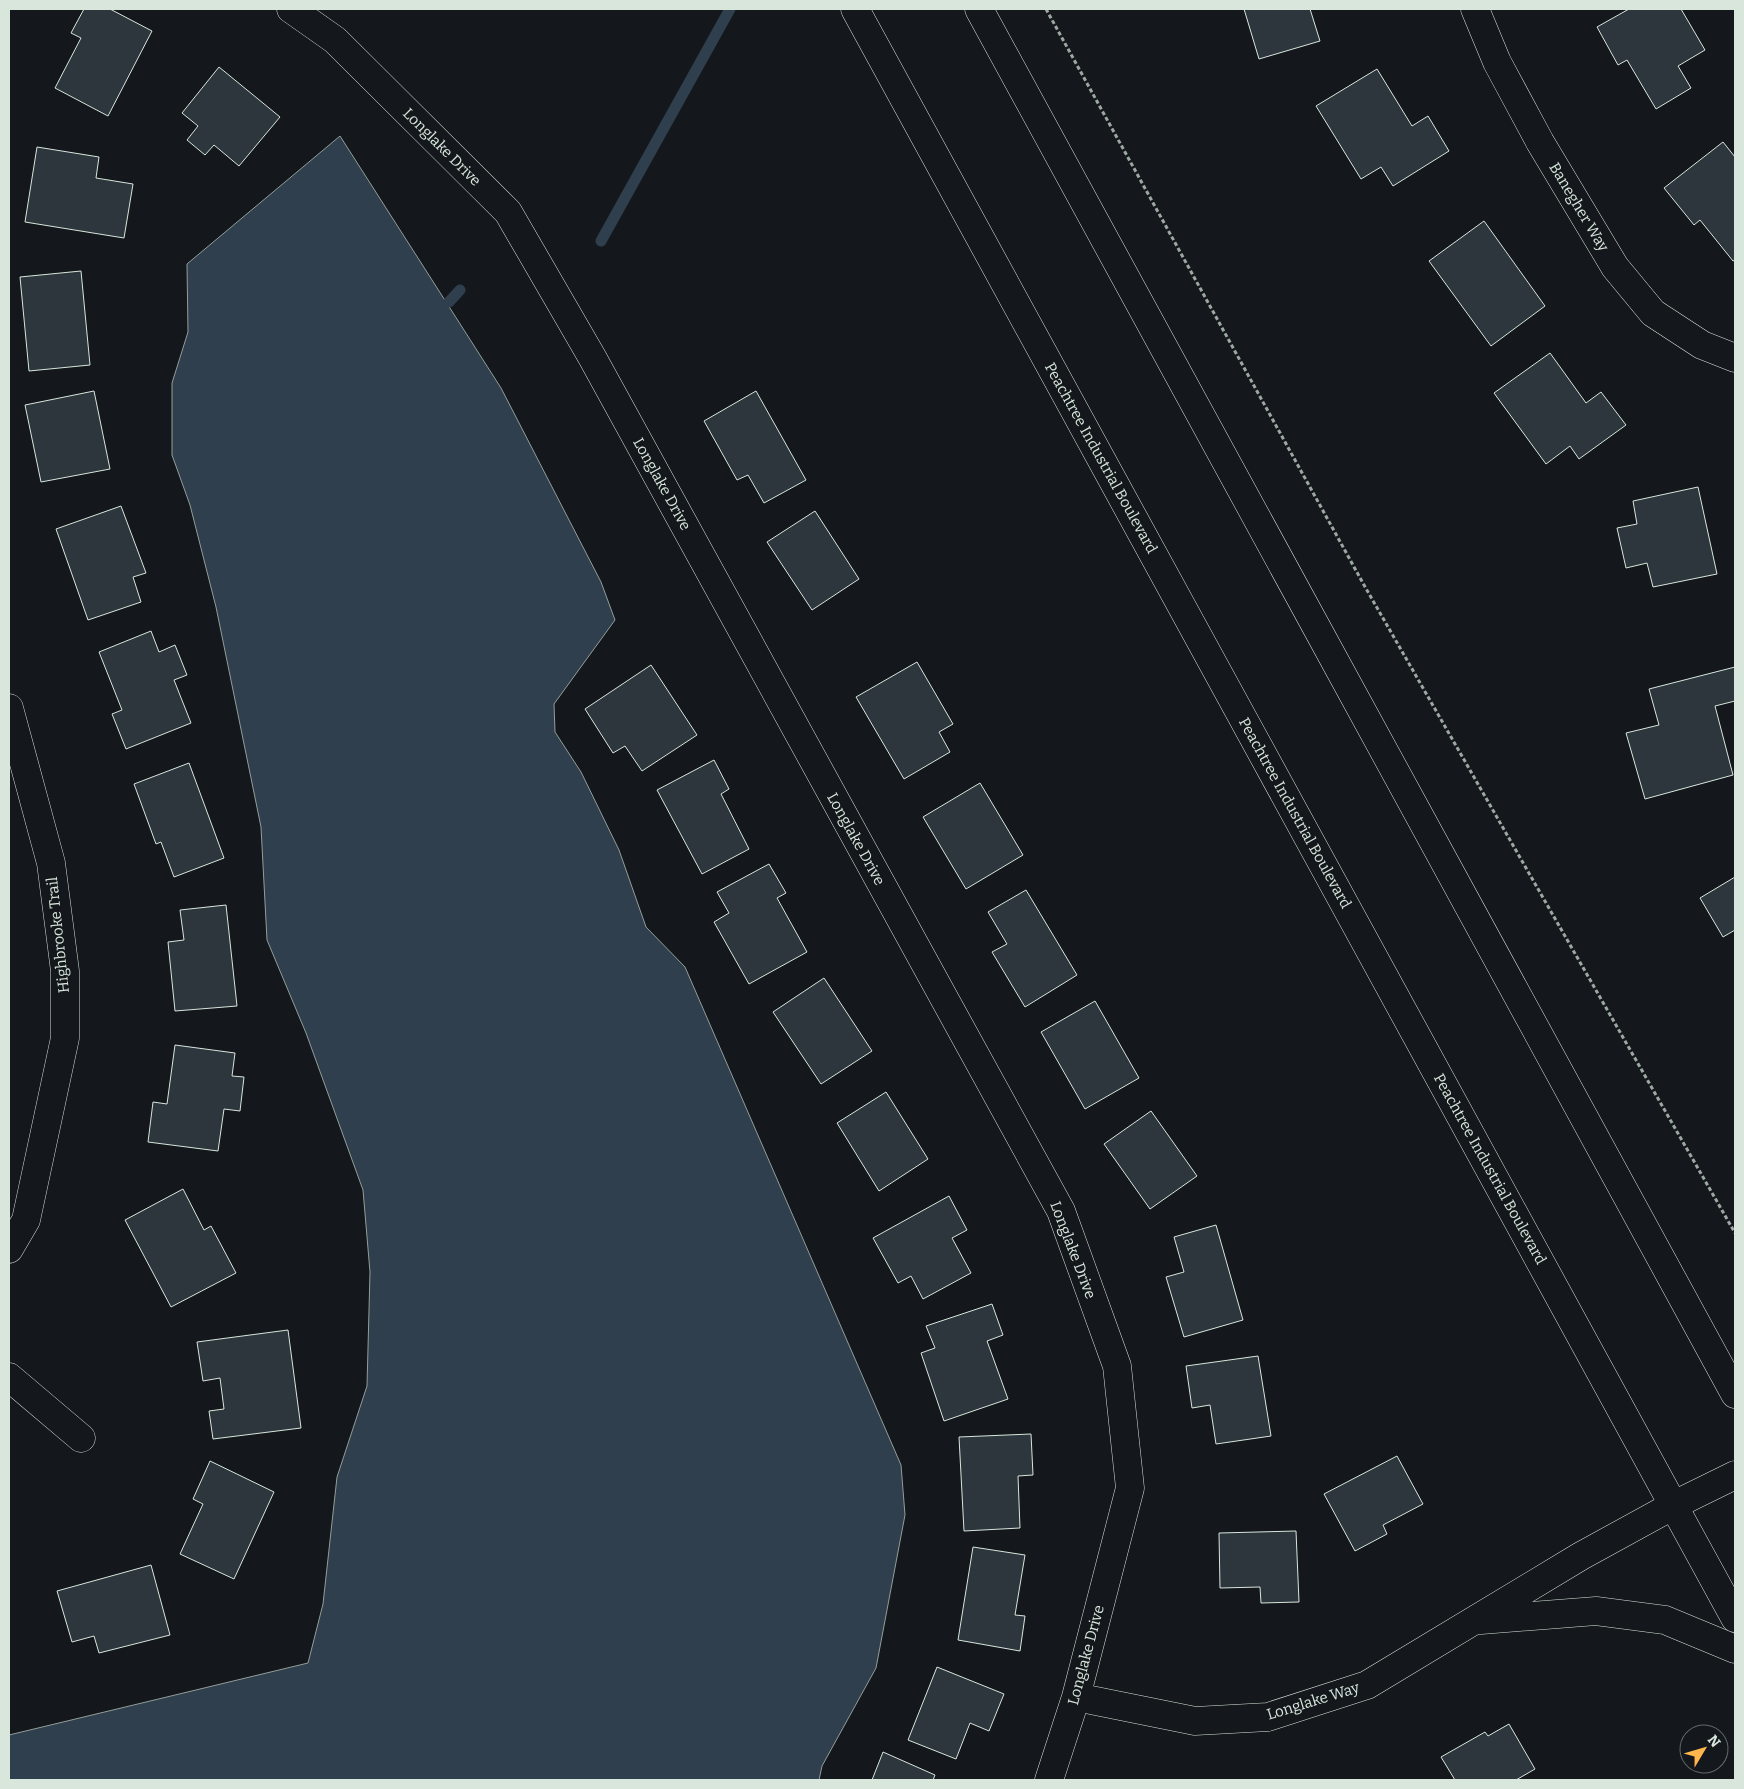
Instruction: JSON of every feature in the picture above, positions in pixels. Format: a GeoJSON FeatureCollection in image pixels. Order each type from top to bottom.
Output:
{"type":"FeatureCollection","features":[{"type":"Feature","properties":{"kind":"main road","name":"Longlake Drive"},"geometry":{"type":"LineString","coordinates":[[291,9],[335,40],[508,212],[592,357],[1061,1212],[1117,1366],[1130,1488],[1076,1697],[1049,1780]]}},
{"type":"Feature","properties":{"kind":"main road","name":"Peachtree Industrial Boulevard"},"geometry":{"type":"LineString","coordinates":[[855,9],[1735,1618]]}},
{"type":"Feature","properties":{"kind":"main road"},"geometry":{"type":"LineString","coordinates":[[979,9],[1735,1394]]}},
{"type":"Feature","properties":{"kind":"main road","name":"Banegher Way"},"geometry":{"type":"LineString","coordinates":[[1475,9],[1501,70],[1540,142],[1615,268],[1653,313],[1702,345],[1735,358]]}},
{"type":"Feature","properties":{"kind":"main road","name":"Highbrooke Trail"},"geometry":{"type":"LineString","coordinates":[[9,708],[51,863],[65,971],[65,1038],[26,1220],[9,1249]]}},
{"type":"Feature","properties":{"kind":"main road"},"geometry":{"type":"LineString","coordinates":[[9,1377],[81,1438]]}},
{"type":"Feature","properties":{"kind":"main road","name":"Longlake Way"},"geometry":{"type":"LineString","coordinates":[[1076,1697],[1194,1721],[1268,1718],[1367,1685],[1581,1556],[1674,1505],[1735,1475]]}},
{"type":"Feature","properties":{"kind":"main road","name":"Longlake Way"},"geometry":{"type":"LineString","coordinates":[[1474,1620],[1596,1611],[1665,1620],[1735,1649]]}},
{"type":"Feature","properties":{"kind":"path"},"geometry":{"type":"LineString","coordinates":[[1046,9],[1364,585],[1735,1233]]}},
{"type":"Feature","properties":{"kind":"water"},"geometry":{"type":"Polygon","coordinates":[[[340,136],[501,388],[601,582],[615,620],[554,704],[555,732],[581,772],[619,850],[646,927],[685,967],[901,1465],[905,1515],[876,1668],[822,1766],[819,1780],[9,1780],[9,1735],[308,1663],[323,1604],[337,1477],[367,1386],[370,1272],[363,1190],[306,1033],[267,940],[261,827],[216,607],[190,505],[172,455],[172,383],[188,332],[187,264],[340,136]]]}},
{"type":"Feature","properties":{"kind":"building"},"geometry":{"type":"Polygon","coordinates":[[[84,9],[110,9],[152,31],[108,116],[55,88],[81,38],[71,33],[84,9]]]}},
{"type":"Feature","properties":{"kind":"building"},"geometry":{"type":"Polygon","coordinates":[[[1244,9],[1310,9],[1320,41],[1259,59],[1244,9]]]}},
{"type":"Feature","properties":{"kind":"building"},"geometry":{"type":"Polygon","coordinates":[[[1629,9],[1681,9],[1705,50],[1678,66],[1691,88],[1656,109],[1627,60],[1618,65],[1597,27],[1629,9]]]}},
{"type":"Feature","properties":{"kind":"building"},"geometry":{"type":"Polygon","coordinates":[[[219,67],[280,117],[239,166],[214,145],[205,155],[187,140],[198,126],[182,113],[219,67]]]}},
{"type":"Feature","properties":{"kind":"building"},"geometry":{"type":"Polygon","coordinates":[[[1377,69],[1412,126],[1428,116],[1449,151],[1393,186],[1381,167],[1361,179],[1316,106],[1377,69]]]}},
{"type":"Feature","properties":{"kind":"building"},"geometry":{"type":"Polygon","coordinates":[[[1723,142],[1735,157],[1735,260],[1733,261],[1700,220],[1694,225],[1664,188],[1723,142]]]}},
{"type":"Feature","properties":{"kind":"building"},"geometry":{"type":"Polygon","coordinates":[[[37,147],[99,157],[96,178],[133,184],[124,238],[25,222],[37,147]]]}},
{"type":"Feature","properties":{"kind":"building"},"geometry":{"type":"Polygon","coordinates":[[[1484,221],[1545,306],[1491,346],[1429,261],[1484,221]]]}},
{"type":"Feature","properties":{"kind":"building"},"geometry":{"type":"Polygon","coordinates":[[[81,271],[90,365],[29,371],[20,277],[81,271]]]}},
{"type":"Feature","properties":{"kind":"building"},"geometry":{"type":"Polygon","coordinates":[[[1550,353],[1586,403],[1601,392],[1626,425],[1579,459],[1570,446],[1546,464],[1494,393],[1550,353]]]}},
{"type":"Feature","properties":{"kind":"building"},"geometry":{"type":"Polygon","coordinates":[[[94,391],[110,469],[41,482],[25,405],[94,391]]]}},
{"type":"Feature","properties":{"kind":"building"},"geometry":{"type":"Polygon","coordinates":[[[756,391],[806,480],[764,503],[748,475],[737,480],[704,421],[756,391]]]}},
{"type":"Feature","properties":{"kind":"building"},"geometry":{"type":"Polygon","coordinates":[[[1698,487],[1717,574],[1653,587],[1647,563],[1626,568],[1617,528],[1637,524],[1633,501],[1698,487]]]}},
{"type":"Feature","properties":{"kind":"building"},"geometry":{"type":"Polygon","coordinates":[[[121,506],[146,573],[133,577],[141,602],[88,620],[56,529],[121,506]]]}},
{"type":"Feature","properties":{"kind":"building"},"geometry":{"type":"Polygon","coordinates":[[[815,511],[859,579],[812,610],[767,542],[815,511]]]}},
{"type":"Feature","properties":{"kind":"building"},"geometry":{"type":"Polygon","coordinates":[[[151,631],[159,652],[175,645],[187,675],[174,680],[191,723],[126,749],[112,714],[122,710],[99,652],[151,631]]]}},
{"type":"Feature","properties":{"kind":"building"},"geometry":{"type":"Polygon","coordinates":[[[917,662],[953,724],[939,732],[950,752],[904,779],[856,697],[917,662]]]}},
{"type":"Feature","properties":{"kind":"building"},"geometry":{"type":"Polygon","coordinates":[[[651,665],[697,735],[642,771],[625,746],[613,753],[585,709],[651,665]]]}},
{"type":"Feature","properties":{"kind":"building"},"geometry":{"type":"Polygon","coordinates":[[[1735,667],[1735,701],[1715,706],[1733,775],[1645,799],[1626,733],[1659,725],[1649,689],[1735,667]]]}},
{"type":"Feature","properties":{"kind":"building"},"geometry":{"type":"Polygon","coordinates":[[[714,760],[729,789],[721,794],[749,849],[702,874],[657,790],[714,760]]]}},
{"type":"Feature","properties":{"kind":"building"},"geometry":{"type":"Polygon","coordinates":[[[189,763],[224,858],[174,877],[161,842],[156,844],[134,784],[189,763]]]}},
{"type":"Feature","properties":{"kind":"building"},"geometry":{"type":"Polygon","coordinates":[[[980,783],[1023,855],[966,889],[923,817],[980,783]]]}},
{"type":"Feature","properties":{"kind":"building"},"geometry":{"type":"Polygon","coordinates":[[[769,864],[786,893],[777,898],[807,952],[749,984],[714,922],[729,913],[717,892],[769,864]]]}},
{"type":"Feature","properties":{"kind":"building"},"geometry":{"type":"Polygon","coordinates":[[[1735,877],[1735,930],[1723,937],[1700,898],[1735,877]]]}},
{"type":"Feature","properties":{"kind":"building"},"geometry":{"type":"Polygon","coordinates":[[[1026,890],[1077,975],[1025,1007],[992,952],[1007,944],[988,912],[1026,890]]]}},
{"type":"Feature","properties":{"kind":"building"},"geometry":{"type":"Polygon","coordinates":[[[226,905],[237,1006],[175,1011],[168,942],[184,940],[180,910],[226,905]]]}},
{"type":"Feature","properties":{"kind":"building"},"geometry":{"type":"Polygon","coordinates":[[[824,978],[872,1051],[821,1084],[773,1012],[824,978]]]}},
{"type":"Feature","properties":{"kind":"building"},"geometry":{"type":"Polygon","coordinates":[[[1095,1001],[1139,1078],[1085,1109],[1041,1032],[1095,1001]]]}},
{"type":"Feature","properties":{"kind":"building"},"geometry":{"type":"Polygon","coordinates":[[[175,1045],[235,1053],[232,1076],[244,1077],[240,1111],[224,1109],[218,1151],[148,1142],[153,1102],[167,1104],[175,1045]]]}},
{"type":"Feature","properties":{"kind":"building"},"geometry":{"type":"Polygon","coordinates":[[[886,1092],[928,1159],[879,1191],[837,1123],[886,1092]]]}},
{"type":"Feature","properties":{"kind":"building"},"geometry":{"type":"Polygon","coordinates":[[[1151,1111],[1197,1176],[1150,1209],[1104,1144],[1151,1111]]]}},
{"type":"Feature","properties":{"kind":"building"},"geometry":{"type":"Polygon","coordinates":[[[183,1189],[204,1230],[211,1226],[236,1273],[171,1307],[125,1220],[183,1189]]]}},
{"type":"Feature","properties":{"kind":"building"},"geometry":{"type":"Polygon","coordinates":[[[949,1196],[967,1230],[952,1238],[971,1273],[923,1299],[911,1276],[898,1283],[873,1238],[949,1196]]]}},
{"type":"Feature","properties":{"kind":"building"},"geometry":{"type":"Polygon","coordinates":[[[1216,1225],[1243,1320],[1184,1337],[1166,1277],[1184,1272],[1174,1237],[1216,1225]]]}},
{"type":"Feature","properties":{"kind":"building"},"geometry":{"type":"Polygon","coordinates":[[[992,1304],[1003,1335],[987,1341],[1008,1399],[944,1421],[921,1353],[935,1348],[926,1326],[992,1304]]]}},
{"type":"Feature","properties":{"kind":"building"},"geometry":{"type":"Polygon","coordinates":[[[288,1330],[301,1428],[213,1439],[209,1411],[224,1409],[220,1378],[203,1381],[197,1342],[288,1330]]]}},
{"type":"Feature","properties":{"kind":"building"},"geometry":{"type":"Polygon","coordinates":[[[1258,1356],[1271,1436],[1216,1444],[1210,1405],[1192,1408],[1186,1366],[1258,1356]]]}},
{"type":"Feature","properties":{"kind":"building"},"geometry":{"type":"Polygon","coordinates":[[[1031,1434],[1033,1475],[1018,1476],[1020,1528],[964,1531],[959,1437],[1031,1434]]]}},
{"type":"Feature","properties":{"kind":"building"},"geometry":{"type":"Polygon","coordinates":[[[1397,1456],[1423,1504],[1383,1525],[1387,1534],[1355,1551],[1324,1494],[1397,1456]]]}},
{"type":"Feature","properties":{"kind":"building"},"geometry":{"type":"Polygon","coordinates":[[[210,1461],[274,1492],[234,1579],[180,1554],[203,1504],[193,1499],[210,1461]]]}},
{"type":"Feature","properties":{"kind":"building"},"geometry":{"type":"Polygon","coordinates":[[[1296,1531],[1299,1602],[1261,1603],[1260,1587],[1220,1588],[1219,1533],[1296,1531]]]}},
{"type":"Feature","properties":{"kind":"building"},"geometry":{"type":"Polygon","coordinates":[[[973,1547],[1025,1555],[1015,1615],[1025,1616],[1020,1651],[958,1640],[973,1547]]]}},
{"type":"Feature","properties":{"kind":"building"},"geometry":{"type":"Polygon","coordinates":[[[151,1565],[170,1635],[99,1653],[94,1636],[72,1642],[57,1591],[151,1565]]]}},
{"type":"Feature","properties":{"kind":"building"},"geometry":{"type":"Polygon","coordinates":[[[937,1667],[1004,1694],[989,1731],[970,1723],[956,1759],[908,1740],[937,1667]]]}},
{"type":"Feature","properties":{"kind":"building"},"geometry":{"type":"Polygon","coordinates":[[[1509,1724],[1535,1769],[1516,1780],[1455,1780],[1441,1757],[1485,1732],[1488,1736],[1509,1724]]]}},
{"type":"Feature","properties":{"kind":"building"},"geometry":{"type":"Polygon","coordinates":[[[883,1752],[935,1775],[933,1780],[872,1780],[883,1752]]]}},
{"type":"Feature","properties":{"kind":"waterway"},"geometry":{"type":"LineString","coordinates":[[601,241],[730,9]]}},
{"type":"Feature","properties":{"kind":"waterway"},"geometry":{"type":"LineString","coordinates":[[449,302],[460,290]]}}]}
